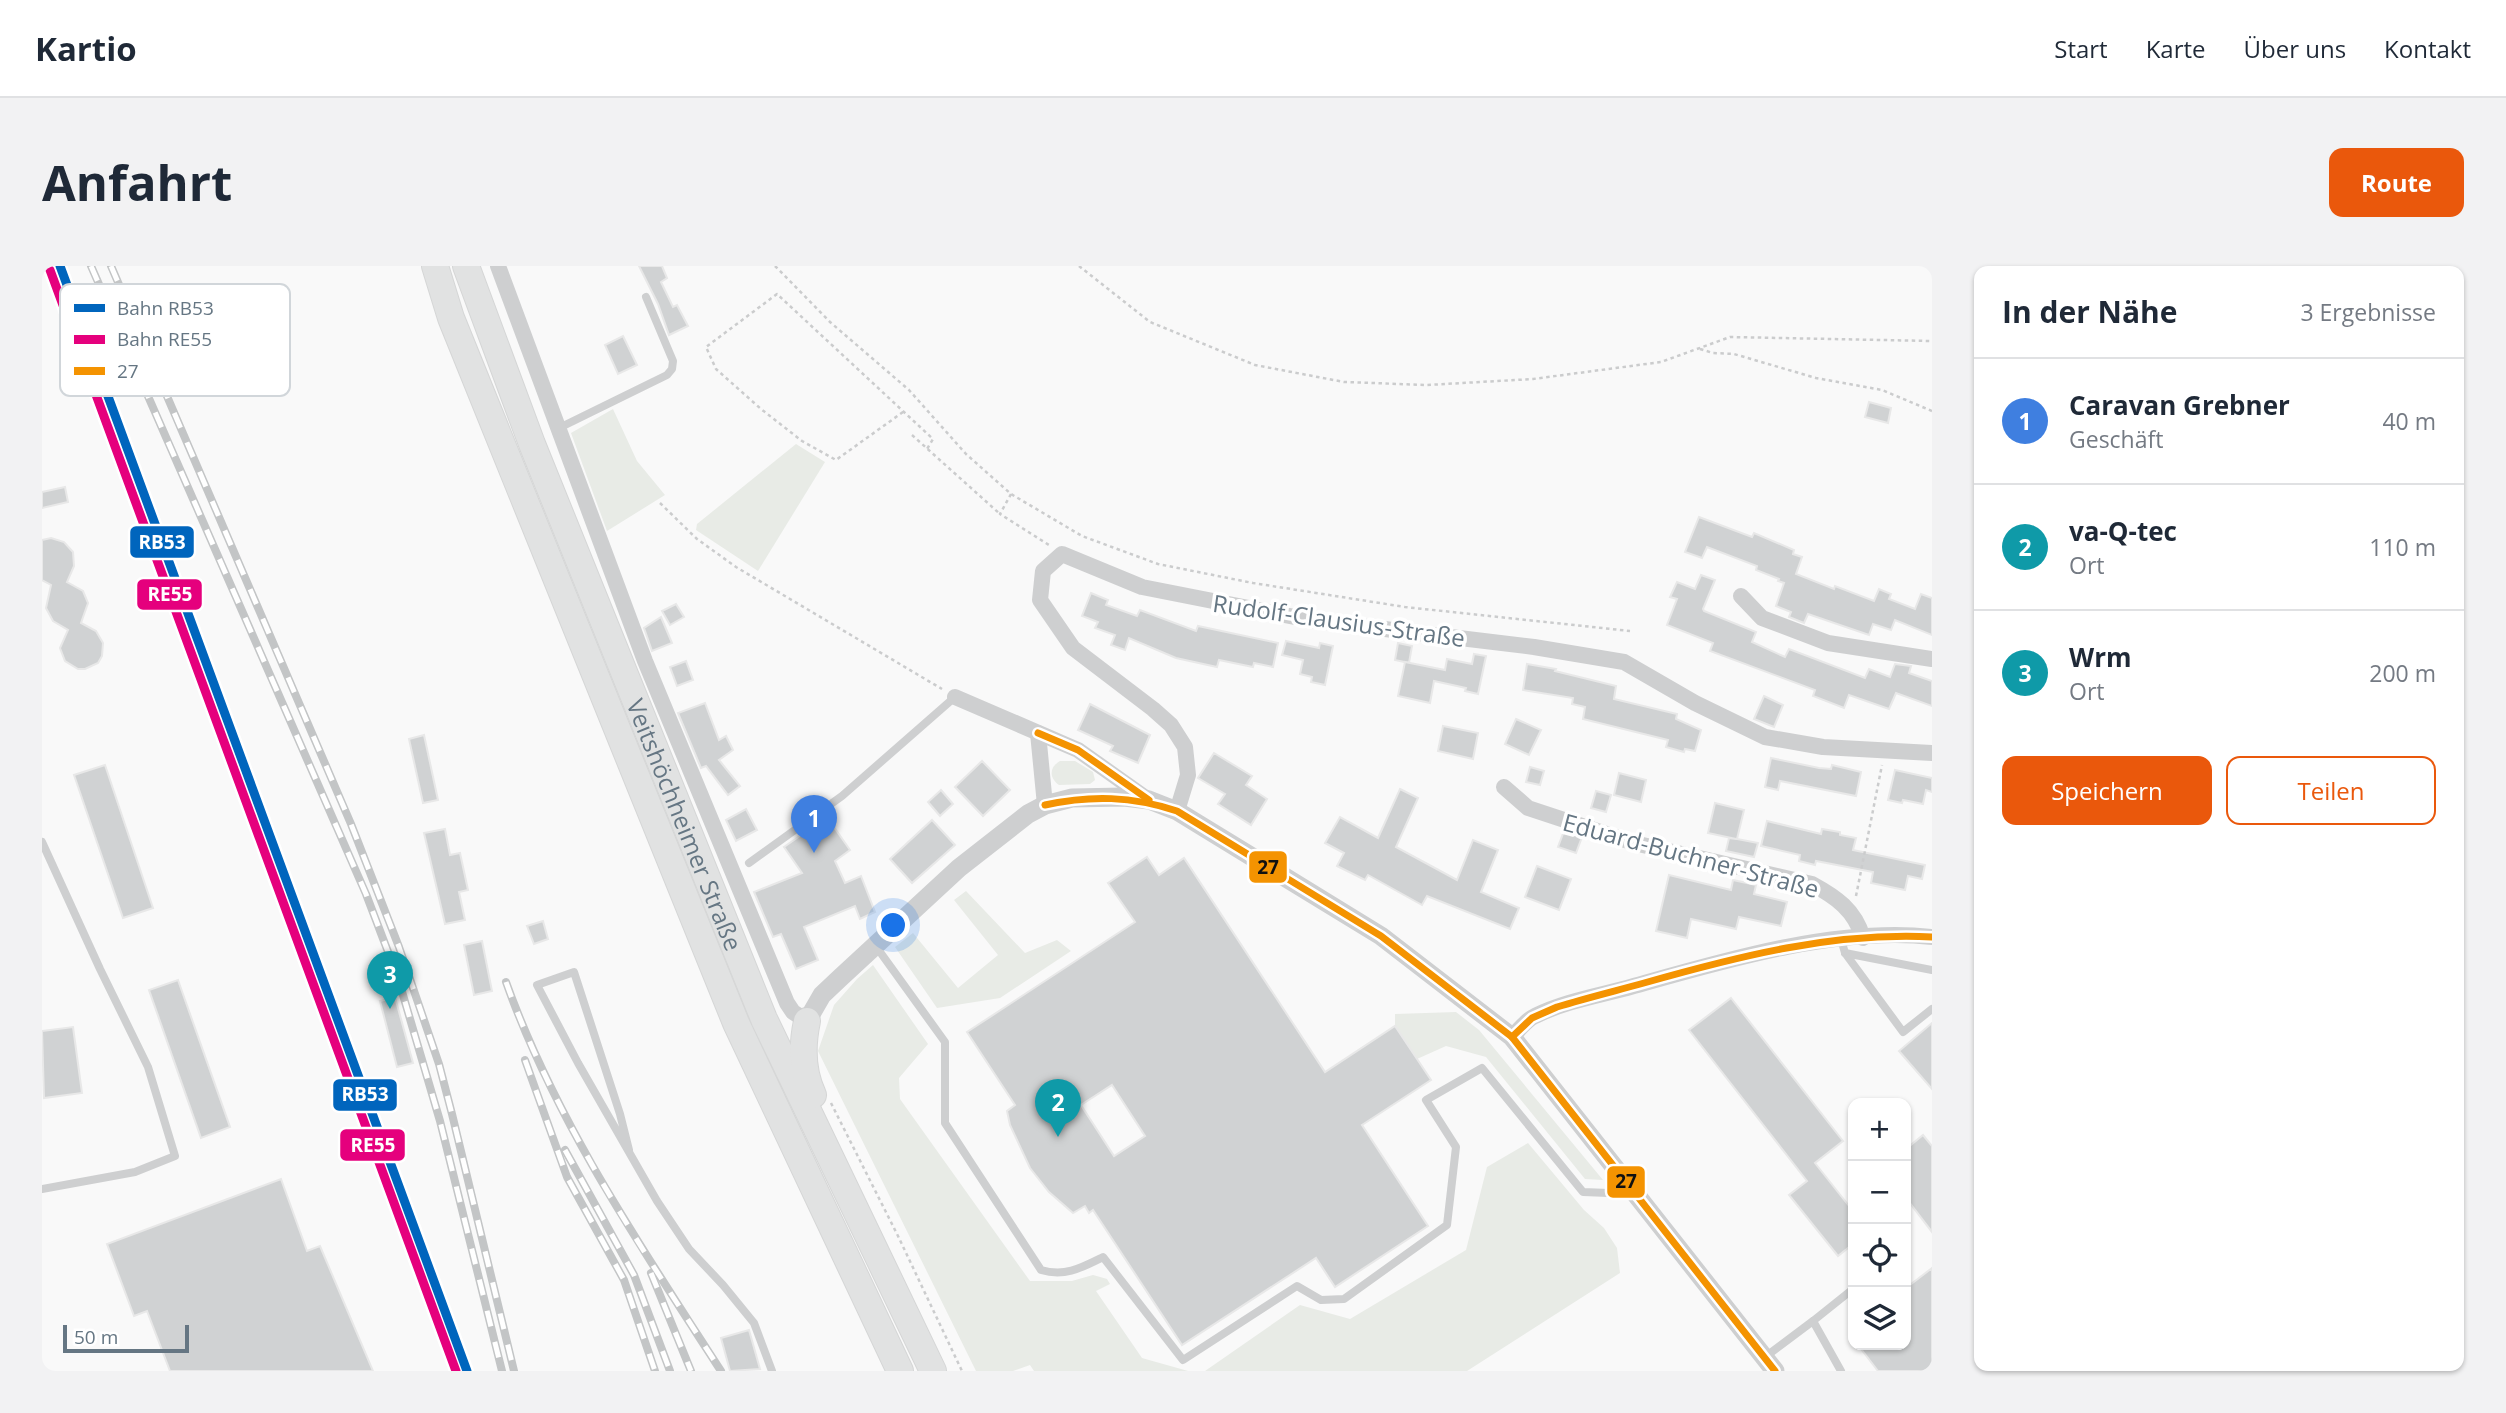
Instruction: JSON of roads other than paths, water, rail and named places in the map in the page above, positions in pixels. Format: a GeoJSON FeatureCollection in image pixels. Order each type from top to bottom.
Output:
{"type":"FeatureCollection","features":[{"type":"Feature","properties":{"kind":"highway","name":"Veitshöchheimer Straße"},"geometry":{"type":"LineString","coordinates":[[435,266],[451,318],[736,1023],[900,1371]]}},
{"type":"Feature","properties":{"kind":"highway","name":"Veitshöchheimer Straße"},"geometry":{"type":"LineString","coordinates":[[466,266],[533,444],[764,1019],[933,1371]]}},
{"type":"Feature","properties":{"kind":"highway"},"geometry":{"type":"LineString","coordinates":[[807,1021],[803,1046],[805,1064],[810,1087],[836,1141],[831,1160]]}},
{"type":"Feature","properties":{"kind":"street","name":"Veitshöchheimer Straße"},"geometry":{"type":"LineString","coordinates":[[498,266],[645,661],[787,1003],[793,1012],[807,1021]]}},
{"type":"Feature","properties":{"kind":"street","name":"Rudolf-Clausius-Straße"},"geometry":{"type":"LineString","coordinates":[[1177,811],[1188,775],[1185,747],[1171,725],[1073,648],[1041,600],[1043,571],[1062,554],[1142,587],[1310,620],[1534,647],[1624,662],[1695,703],[1765,737],[1823,747],[1932,753]]}},
{"type":"Feature","properties":{"kind":"street"},"geometry":{"type":"LineString","coordinates":[[1741,596],[1762,618],[1828,643],[1932,659]]}},
{"type":"Feature","properties":{"kind":"street"},"geometry":{"type":"LineString","coordinates":[[955,697],[1078,750],[1149,800],[1177,811],[1381,936],[1512,1037],[1770,1364]]}},
{"type":"Feature","properties":{"kind":"street"},"geometry":{"type":"LineString","coordinates":[[1038,733],[1045,805]]}},
{"type":"Feature","properties":{"kind":"street","name":"Eduard-Buchner-Straße"},"geometry":{"type":"LineString","coordinates":[[1504,788],[1528,808],[1634,844],[1812,884],[1833,895],[1850,912],[1863,938]]}},
{"type":"Feature","properties":{"kind":"street"},"geometry":{"type":"LineString","coordinates":[[807,1021],[822,995],[875,945],[959,869],[1028,814],[1045,805],[1072,798],[1124,797],[1149,800]]}},
{"type":"Feature","properties":{"kind":"street"},"geometry":{"type":"LineString","coordinates":[[1512,1037],[1533,1016],[1705,967],[1797,946],[1843,946],[1863,938],[1914,935],[1932,937]]}},
{"type":"Feature","properties":{"kind":"lane"},"geometry":{"type":"LineString","coordinates":[[559,428],[667,375],[672,369],[673,361],[646,297]]}},
{"type":"Feature","properties":{"kind":"lane"},"geometry":{"type":"LineString","coordinates":[[749,863],[842,796],[955,697]]}},
{"type":"Feature","properties":{"kind":"lane"},"geometry":{"type":"LineString","coordinates":[[42,842],[148,1067],[175,1156],[135,1172],[42,1189]]}},
{"type":"Feature","properties":{"kind":"lane"},"geometry":{"type":"LineString","coordinates":[[875,945],[945,1042],[945,1123],[1041,1270],[1054,1273],[1072,1272],[1102,1257],[1183,1360],[1297,1286],[1321,1300],[1344,1299],[1447,1225],[1455,1147],[1426,1100],[1482,1068],[1583,1192],[1637,1194]]}},
{"type":"Feature","properties":{"kind":"lane"},"geometry":{"type":"LineString","coordinates":[[1843,946],[1932,970]]}},
{"type":"Feature","properties":{"kind":"lane"},"geometry":{"type":"LineString","coordinates":[[1843,946],[1903,1032],[1932,1009]]}},
{"type":"Feature","properties":{"kind":"lane"},"geometry":{"type":"LineString","coordinates":[[629,1150],[574,972],[537,985],[657,1201],[689,1249],[754,1323],[772,1371]]}},
{"type":"Feature","properties":{"kind":"lane"},"geometry":{"type":"LineString","coordinates":[[1770,1364],[1813,1321],[1848,1293]]}},
{"type":"Feature","properties":{"kind":"lane"},"geometry":{"type":"LineString","coordinates":[[1813,1321],[1841,1371]]}},
{"type":"Feature","properties":{"kind":"railway"},"geometry":{"type":"LineString","coordinates":[[91,266],[99,284]]}},
{"type":"Feature","properties":{"kind":"railway"},"geometry":{"type":"LineString","coordinates":[[111,266],[119,284]]}},
{"type":"Feature","properties":{"kind":"railway"},"geometry":{"type":"LineString","coordinates":[[148,396],[366,894],[398,978],[440,1121],[502,1371]]}},
{"type":"Feature","properties":{"kind":"railway"},"geometry":{"type":"LineString","coordinates":[[167,396],[351,824],[399,947],[439,1064],[514,1371]]}},
{"type":"Feature","properties":{"kind":"railway"},"geometry":{"type":"LineString","coordinates":[[506,982],[549,1084],[602,1183],[721,1371]]}},
{"type":"Feature","properties":{"kind":"railway"},"geometry":{"type":"LineString","coordinates":[[525,1060],[567,1177],[624,1280],[655,1371]]}},
{"type":"Feature","properties":{"kind":"railway"},"geometry":{"type":"LineString","coordinates":[[565,1150],[634,1275],[670,1371]]}},
{"type":"Feature","properties":{"kind":"railway"},"geometry":{"type":"LineString","coordinates":[[651,1273],[691,1371]]}},
{"type":"Feature","properties":{"kind":"rail line","name":"RB53"},"geometry":{"type":"LineString","coordinates":[[60,266],[67,284]]}},
{"type":"Feature","properties":{"kind":"rail line","name":"RE55"},"geometry":{"type":"LineString","coordinates":[[50,270],[60,297]]}},
{"type":"Feature","properties":{"kind":"rail line","name":"RE55"},"geometry":{"type":"LineString","coordinates":[[96,396],[456,1371]]}},
{"type":"Feature","properties":{"kind":"rail line","name":"RB53"},"geometry":{"type":"LineString","coordinates":[[108,396],[467,1371]]}},
{"type":"Feature","properties":{"kind":"place","name":"Caravan Grebner"},"geometry":{"type":"Point","coordinates":[814,853]}},
{"type":"Feature","properties":{"kind":"place","name":"Wrm"},"geometry":{"type":"Point","coordinates":[390,1009]}},
{"type":"Feature","properties":{"kind":"place","name":"va-Q-tec"},"geometry":{"type":"Point","coordinates":[1058,1137]}}]}
